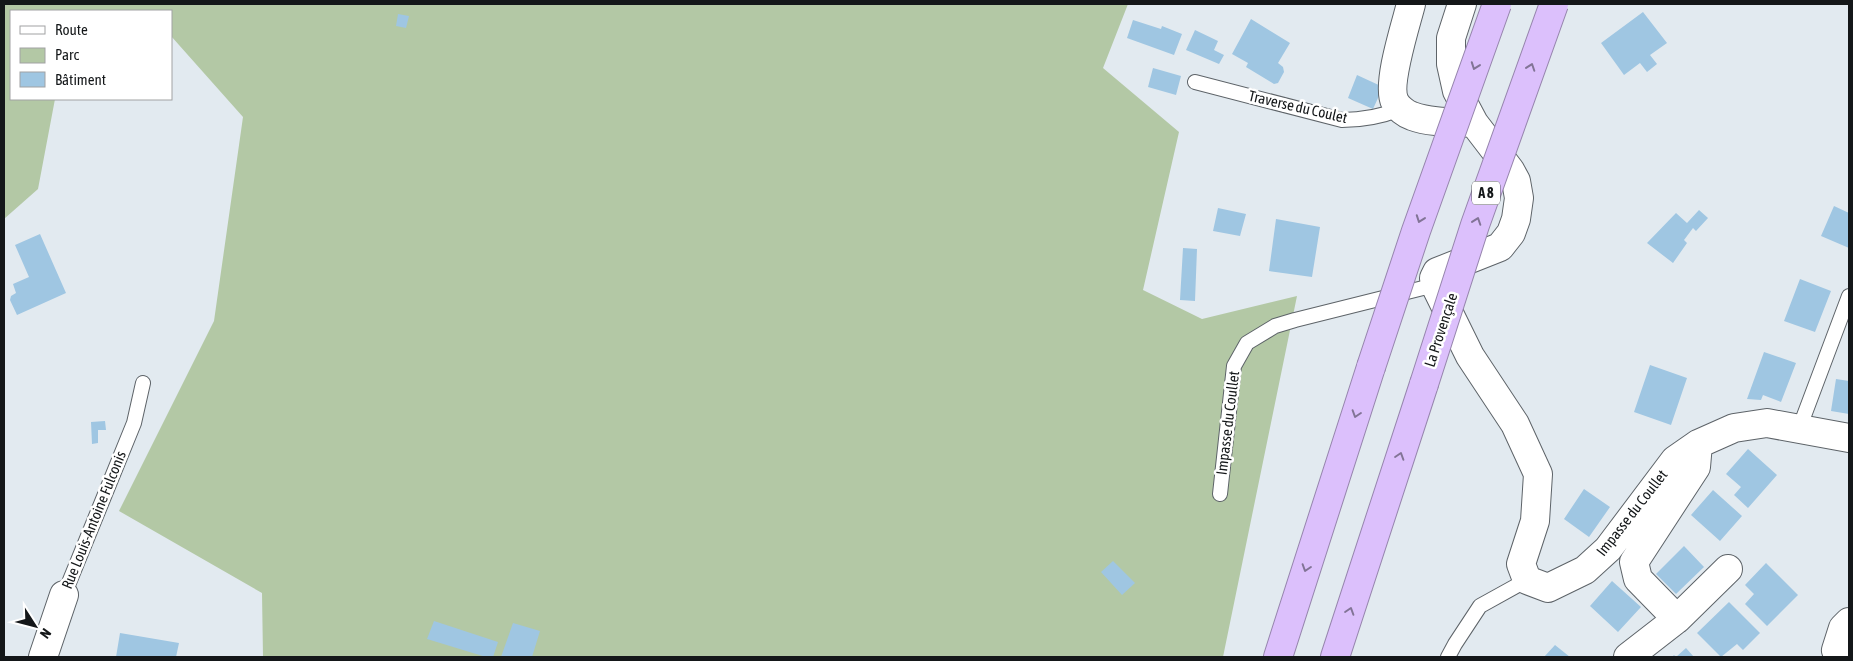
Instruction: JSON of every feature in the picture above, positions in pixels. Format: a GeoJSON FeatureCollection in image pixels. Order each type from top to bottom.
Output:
{"type":"FeatureCollection","features":[{"type":"Feature","properties":{"kind":"highway"},"geometry":{"type":"LineString","coordinates":[[1278,657],[1416,231],[1497,4]]}},
{"type":"Feature","properties":{"kind":"highway","name":"La Provençale"},"geometry":{"type":"LineString","coordinates":[[1335,657],[1475,225],[1554,4]]}},
{"type":"Feature","properties":{"kind":"street"},"geometry":{"type":"LineString","coordinates":[[1411,4],[1392,84],[1395,102],[1400,109],[1411,116],[1422,119],[1474,123]]}},
{"type":"Feature","properties":{"kind":"street"},"geometry":{"type":"LineString","coordinates":[[1462,4],[1451,38],[1451,64],[1457,91],[1474,123],[1510,170],[1516,181],[1519,198],[1516,219],[1511,233],[1500,247],[1437,272],[1434,278],[1435,285],[1470,356],[1515,424],[1538,474],[1535,521],[1521,564],[1527,580]]}},
{"type":"Feature","properties":{"kind":"street","name":"Impasse du Coullet"},"geometry":{"type":"LineString","coordinates":[[1527,580],[1548,588],[1585,570],[1608,549],[1674,460],[1698,444],[1734,428],[1767,423],[1849,438]]}},
{"type":"Feature","properties":{"kind":"street"},"geometry":{"type":"LineString","coordinates":[[1677,619],[1638,579],[1634,562],[1696,467],[1698,444]]}},
{"type":"Feature","properties":{"kind":"street"},"geometry":{"type":"LineString","coordinates":[[1628,657],[1677,619],[1728,569]]}},
{"type":"Feature","properties":{"kind":"street","name":"Rue Louis-Antoine Fulconis"},"geometry":{"type":"LineString","coordinates":[[43,657],[64,595]]}},
{"type":"Feature","properties":{"kind":"street"},"geometry":{"type":"LineString","coordinates":[[1844,657],[1836,650],[1843,628],[1849,622]]}},
{"type":"Feature","properties":{"kind":"lane","name":"Traverse du Coulet"},"geometry":{"type":"LineString","coordinates":[[1195,82],[1342,120],[1380,117],[1400,109]]}},
{"type":"Feature","properties":{"kind":"lane","name":"Impasse du Coullet"},"geometry":{"type":"LineString","coordinates":[[1220,494],[1234,366],[1248,343],[1275,326],[1435,285]]}},
{"type":"Feature","properties":{"kind":"lane"},"geometry":{"type":"LineString","coordinates":[[1799,428],[1849,296]]}},
{"type":"Feature","properties":{"kind":"lane","name":"Rue Louis-Antoine Fulconis"},"geometry":{"type":"LineString","coordinates":[[64,595],[134,423],[143,383]]}},
{"type":"Feature","properties":{"kind":"lane"},"geometry":{"type":"LineString","coordinates":[[1448,657],[1480,606],[1527,580]]}},
{"type":"Feature","properties":{"kind":"green space"},"geometry":{"type":"Polygon","coordinates":[[[4,4],[1128,4],[1103,68],[1179,132],[1143,290],[1202,319],[1297,296],[1223,657],[263,657],[262,593],[119,511],[214,321],[243,117],[172,37],[172,10],[10,10],[10,100],[55,100],[38,189],[4,219],[4,4]]]}},
{"type":"Feature","properties":{"kind":"building"},"geometry":{"type":"Polygon","coordinates":[[[1643,12],[1667,43],[1650,55],[1657,64],[1647,72],[1640,63],[1624,75],[1601,43],[1643,12]]]}},
{"type":"Feature","properties":{"kind":"building"},"geometry":{"type":"Polygon","coordinates":[[[398,14],[409,16],[406,28],[396,26],[398,14]]]}},
{"type":"Feature","properties":{"kind":"building"},"geometry":{"type":"Polygon","coordinates":[[[1251,19],[1290,43],[1278,63],[1283,67],[1284,72],[1278,83],[1274,84],[1246,67],[1248,63],[1232,54],[1251,19]]]}},
{"type":"Feature","properties":{"kind":"building"},"geometry":{"type":"Polygon","coordinates":[[[1133,20],[1161,29],[1162,26],[1182,34],[1174,55],[1127,38],[1133,20]]]}},
{"type":"Feature","properties":{"kind":"building"},"geometry":{"type":"Polygon","coordinates":[[[1195,30],[1218,41],[1214,50],[1224,55],[1219,64],[1186,50],[1195,30]]]}},
{"type":"Feature","properties":{"kind":"building"},"geometry":{"type":"Polygon","coordinates":[[[1153,68],[1181,76],[1176,95],[1148,87],[1153,68]]]}},
{"type":"Feature","properties":{"kind":"building"},"geometry":{"type":"Polygon","coordinates":[[[1357,75],[1383,87],[1373,109],[1348,98],[1357,75]]]}},
{"type":"Feature","properties":{"kind":"building"},"geometry":{"type":"Polygon","coordinates":[[[1834,206],[1849,213],[1849,248],[1821,236],[1834,206]]]}},
{"type":"Feature","properties":{"kind":"building"},"geometry":{"type":"Polygon","coordinates":[[[1218,208],[1246,214],[1240,236],[1213,231],[1218,208]]]}},
{"type":"Feature","properties":{"kind":"building"},"geometry":{"type":"Polygon","coordinates":[[[1699,210],[1708,218],[1696,231],[1693,228],[1684,240],[1687,243],[1673,263],[1647,243],[1676,213],[1687,223],[1699,210]]]}},
{"type":"Feature","properties":{"kind":"building"},"geometry":{"type":"Polygon","coordinates":[[[1276,219],[1320,227],[1312,277],[1269,271],[1276,219]]]}},
{"type":"Feature","properties":{"kind":"building"},"geometry":{"type":"Polygon","coordinates":[[[40,234],[66,293],[17,315],[10,300],[11,296],[16,293],[13,284],[29,277],[15,245],[40,234]]]}},
{"type":"Feature","properties":{"kind":"building"},"geometry":{"type":"Polygon","coordinates":[[[1183,248],[1197,249],[1195,301],[1180,300],[1183,248]]]}},
{"type":"Feature","properties":{"kind":"building"},"geometry":{"type":"Polygon","coordinates":[[[1800,279],[1831,291],[1815,332],[1784,321],[1800,279]]]}},
{"type":"Feature","properties":{"kind":"building"},"geometry":{"type":"Polygon","coordinates":[[[1764,352],[1796,363],[1781,402],[1763,395],[1761,400],[1747,399],[1764,352]]]}},
{"type":"Feature","properties":{"kind":"building"},"geometry":{"type":"Polygon","coordinates":[[[1650,365],[1687,378],[1671,425],[1634,412],[1650,365]]]}},
{"type":"Feature","properties":{"kind":"building"},"geometry":{"type":"Polygon","coordinates":[[[1836,379],[1849,381],[1849,414],[1831,411],[1836,379]]]}},
{"type":"Feature","properties":{"kind":"building"},"geometry":{"type":"Polygon","coordinates":[[[105,421],[106,430],[98,430],[98,443],[92,444],[91,422],[105,421]]]}},
{"type":"Feature","properties":{"kind":"building"},"geometry":{"type":"Polygon","coordinates":[[[1748,449],[1777,475],[1748,508],[1734,495],[1741,487],[1726,474],[1748,449]]]}},
{"type":"Feature","properties":{"kind":"building"},"geometry":{"type":"Polygon","coordinates":[[[1584,489],[1610,507],[1589,537],[1564,519],[1584,489]]]}},
{"type":"Feature","properties":{"kind":"building"},"geometry":{"type":"Polygon","coordinates":[[[1713,490],[1742,516],[1720,541],[1691,515],[1713,490]]]}},
{"type":"Feature","properties":{"kind":"building"},"geometry":{"type":"Polygon","coordinates":[[[1684,546],[1704,567],[1676,594],[1656,574],[1684,546]]]}},
{"type":"Feature","properties":{"kind":"building"},"geometry":{"type":"Polygon","coordinates":[[[1113,561],[1135,583],[1122,595],[1101,572],[1113,561]]]}},
{"type":"Feature","properties":{"kind":"building"},"geometry":{"type":"Polygon","coordinates":[[[1766,563],[1798,595],[1767,626],[1745,604],[1754,594],[1745,585],[1766,563]]]}},
{"type":"Feature","properties":{"kind":"building"},"geometry":{"type":"Polygon","coordinates":[[[1612,581],[1641,607],[1618,632],[1590,606],[1612,581]]]}},
{"type":"Feature","properties":{"kind":"building"},"geometry":{"type":"Polygon","coordinates":[[[1729,602],[1760,633],[1743,650],[1737,644],[1721,657],[1697,633],[1729,602]]]}},
{"type":"Feature","properties":{"kind":"building"},"geometry":{"type":"Polygon","coordinates":[[[434,621],[498,642],[493,657],[486,657],[427,639],[434,621]]]}},
{"type":"Feature","properties":{"kind":"building"},"geometry":{"type":"Polygon","coordinates":[[[513,623],[540,631],[532,657],[501,657],[513,623]]]}},
{"type":"Feature","properties":{"kind":"building"},"geometry":{"type":"Polygon","coordinates":[[[120,633],[179,643],[176,657],[116,657],[120,633]]]}},
{"type":"Feature","properties":{"kind":"building"},"geometry":{"type":"Polygon","coordinates":[[[1555,645],[1570,657],[1544,657],[1555,645]]]}},
{"type":"Feature","properties":{"kind":"building"},"geometry":{"type":"Polygon","coordinates":[[[1686,648],[1694,657],[1676,657],[1686,648]]]}}]}
